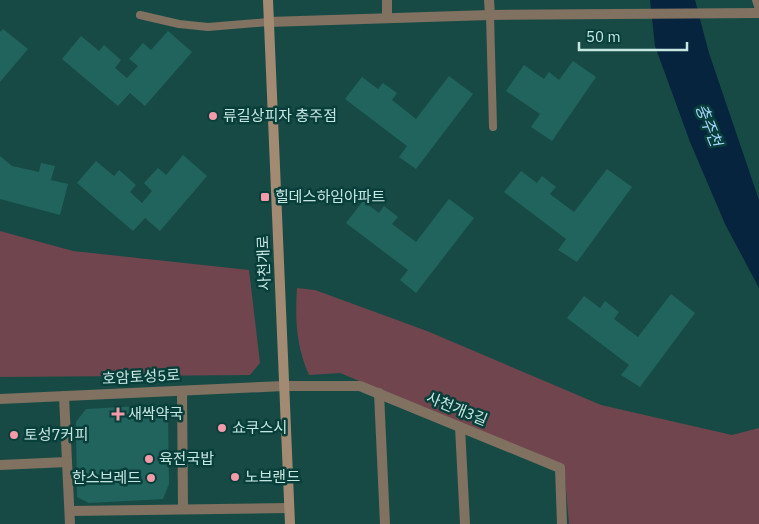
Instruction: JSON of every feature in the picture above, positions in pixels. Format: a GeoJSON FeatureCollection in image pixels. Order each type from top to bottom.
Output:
{"type":"FeatureCollection","features":[{"type":"Feature","properties":{"kind":"street","name":"사천개로"},"geometry":{"type":"LineString","coordinates":[[268,0],[290,524]]}},
{"type":"Feature","properties":{"kind":"street"},"geometry":{"type":"LineString","coordinates":[[386,0],[387,18]]}},
{"type":"Feature","properties":{"kind":"street"},"geometry":{"type":"LineString","coordinates":[[490,0],[490,15]]}},
{"type":"Feature","properties":{"kind":"street"},"geometry":{"type":"LineString","coordinates":[[757,0],[759,6]]}},
{"type":"Feature","properties":{"kind":"street"},"geometry":{"type":"LineString","coordinates":[[268,22],[490,15],[759,13]]}},
{"type":"Feature","properties":{"kind":"street","name":"호암토성5로"},"geometry":{"type":"LineString","coordinates":[[0,399],[284,386]]}},
{"type":"Feature","properties":{"kind":"street","name":"사천개3길"},"geometry":{"type":"LineString","coordinates":[[284,386],[360,386],[560,468],[562,524]]}},
{"type":"Feature","properties":{"kind":"street"},"geometry":{"type":"LineString","coordinates":[[182,391],[183,508]]}},
{"type":"Feature","properties":{"kind":"street"},"geometry":{"type":"LineString","coordinates":[[379,393],[385,524]]}},
{"type":"Feature","properties":{"kind":"street"},"geometry":{"type":"LineString","coordinates":[[64,396],[70,524]]}},
{"type":"Feature","properties":{"kind":"street"},"geometry":{"type":"LineString","coordinates":[[460,427],[465,524]]}},
{"type":"Feature","properties":{"kind":"street"},"geometry":{"type":"LineString","coordinates":[[0,465],[67,462]]}},
{"type":"Feature","properties":{"kind":"street"},"geometry":{"type":"LineString","coordinates":[[70,510],[289,508]]}},
{"type":"Feature","properties":{"kind":"lane"},"geometry":{"type":"LineString","coordinates":[[140,15],[179,24],[208,27],[268,22]]}},
{"type":"Feature","properties":{"kind":"lane"},"geometry":{"type":"LineString","coordinates":[[490,15],[493,127]]}},
{"type":"Feature","properties":{"kind":"shaded area"},"geometry":{"type":"Polygon","coordinates":[[[0,231],[73,251],[249,270],[260,363],[250,375],[0,377],[0,231]]]}},
{"type":"Feature","properties":{"kind":"shaded area"},"geometry":{"type":"Polygon","coordinates":[[[297,288],[315,290],[427,331],[601,405],[732,435],[759,428],[759,524],[569,524],[564,466],[340,373],[309,375],[301,354],[297,332],[297,288]]]}},
{"type":"Feature","properties":{"kind":"water","name":"충주천"},"geometry":{"type":"Polygon","coordinates":[[[650,0],[695,0],[709,53],[759,200],[759,288],[725,224],[690,142],[655,46],[650,0]]]}},
{"type":"Feature","properties":{"kind":"building"},"geometry":{"type":"Polygon","coordinates":[[[3,29],[28,49],[0,82],[0,32],[3,29]]]}},
{"type":"Feature","properties":{"kind":"building"},"geometry":{"type":"Polygon","coordinates":[[[168,31],[192,52],[145,106],[130,93],[118,106],[62,59],[81,36],[99,51],[104,45],[121,60],[115,68],[127,78],[138,66],[129,59],[143,43],[151,50],[168,31]]]}},
{"type":"Feature","properties":{"kind":"building"},"geometry":{"type":"Polygon","coordinates":[[[573,61],[596,77],[552,141],[531,127],[540,114],[506,91],[524,65],[544,79],[549,72],[559,80],[573,61]]]}},
{"type":"Feature","properties":{"kind":"building"},"geometry":{"type":"Polygon","coordinates":[[[449,76],[473,94],[416,169],[399,157],[407,146],[345,99],[362,77],[378,89],[383,83],[397,93],[392,100],[416,119],[449,76]]]}},
{"type":"Feature","properties":{"kind":"building"},"geometry":{"type":"Polygon","coordinates":[[[183,155],[207,176],[160,231],[145,218],[133,231],[77,183],[96,161],[114,176],[119,170],[136,185],[130,192],[142,203],[152,191],[144,183],[158,168],[166,175],[183,155]]]}},
{"type":"Feature","properties":{"kind":"building"},"geometry":{"type":"Polygon","coordinates":[[[0,156],[12,166],[39,172],[41,163],[55,166],[51,180],[68,184],[60,215],[0,199],[0,156]]]}},
{"type":"Feature","properties":{"kind":"building"},"geometry":{"type":"Polygon","coordinates":[[[607,169],[632,187],[577,262],[558,250],[566,239],[504,192],[521,171],[537,183],[542,176],[556,187],[550,194],[574,212],[607,169]]]}},
{"type":"Feature","properties":{"kind":"building"},"geometry":{"type":"Polygon","coordinates":[[[449,199],[474,218],[416,293],[400,280],[408,270],[346,223],[363,201],[379,213],[384,206],[398,217],[392,224],[416,242],[449,199]]]}},
{"type":"Feature","properties":{"kind":"building"},"geometry":{"type":"Polygon","coordinates":[[[671,294],[695,313],[640,387],[621,375],[629,365],[567,318],[584,296],[600,308],[605,301],[619,312],[614,319],[638,337],[671,294]]]}},
{"type":"Feature","properties":{"kind":"building"},"geometry":{"type":"Polygon","coordinates":[[[156,405],[168,417],[169,484],[163,499],[89,503],[77,497],[76,422],[86,409],[156,405]]]}},
{"type":"Feature","properties":{"kind":"place","name":"류길상피자 충주점"},"geometry":{"type":"Point","coordinates":[213,116]}},
{"type":"Feature","properties":{"kind":"place","name":"힐데스하임아파트"},"geometry":{"type":"Point","coordinates":[265,197]}},
{"type":"Feature","properties":{"kind":"place","name":"새싹약국"},"geometry":{"type":"Point","coordinates":[118,414]}},
{"type":"Feature","properties":{"kind":"place","name":"쇼쿠스시"},"geometry":{"type":"Point","coordinates":[222,428]}},
{"type":"Feature","properties":{"kind":"place","name":"토성7커피"},"geometry":{"type":"Point","coordinates":[14,435]}},
{"type":"Feature","properties":{"kind":"place","name":"육전국밥"},"geometry":{"type":"Point","coordinates":[149,459]}},
{"type":"Feature","properties":{"kind":"place","name":"노브랜드"},"geometry":{"type":"Point","coordinates":[235,477]}},
{"type":"Feature","properties":{"kind":"place","name":"한스브레드"},"geometry":{"type":"Point","coordinates":[151,478]}}]}
